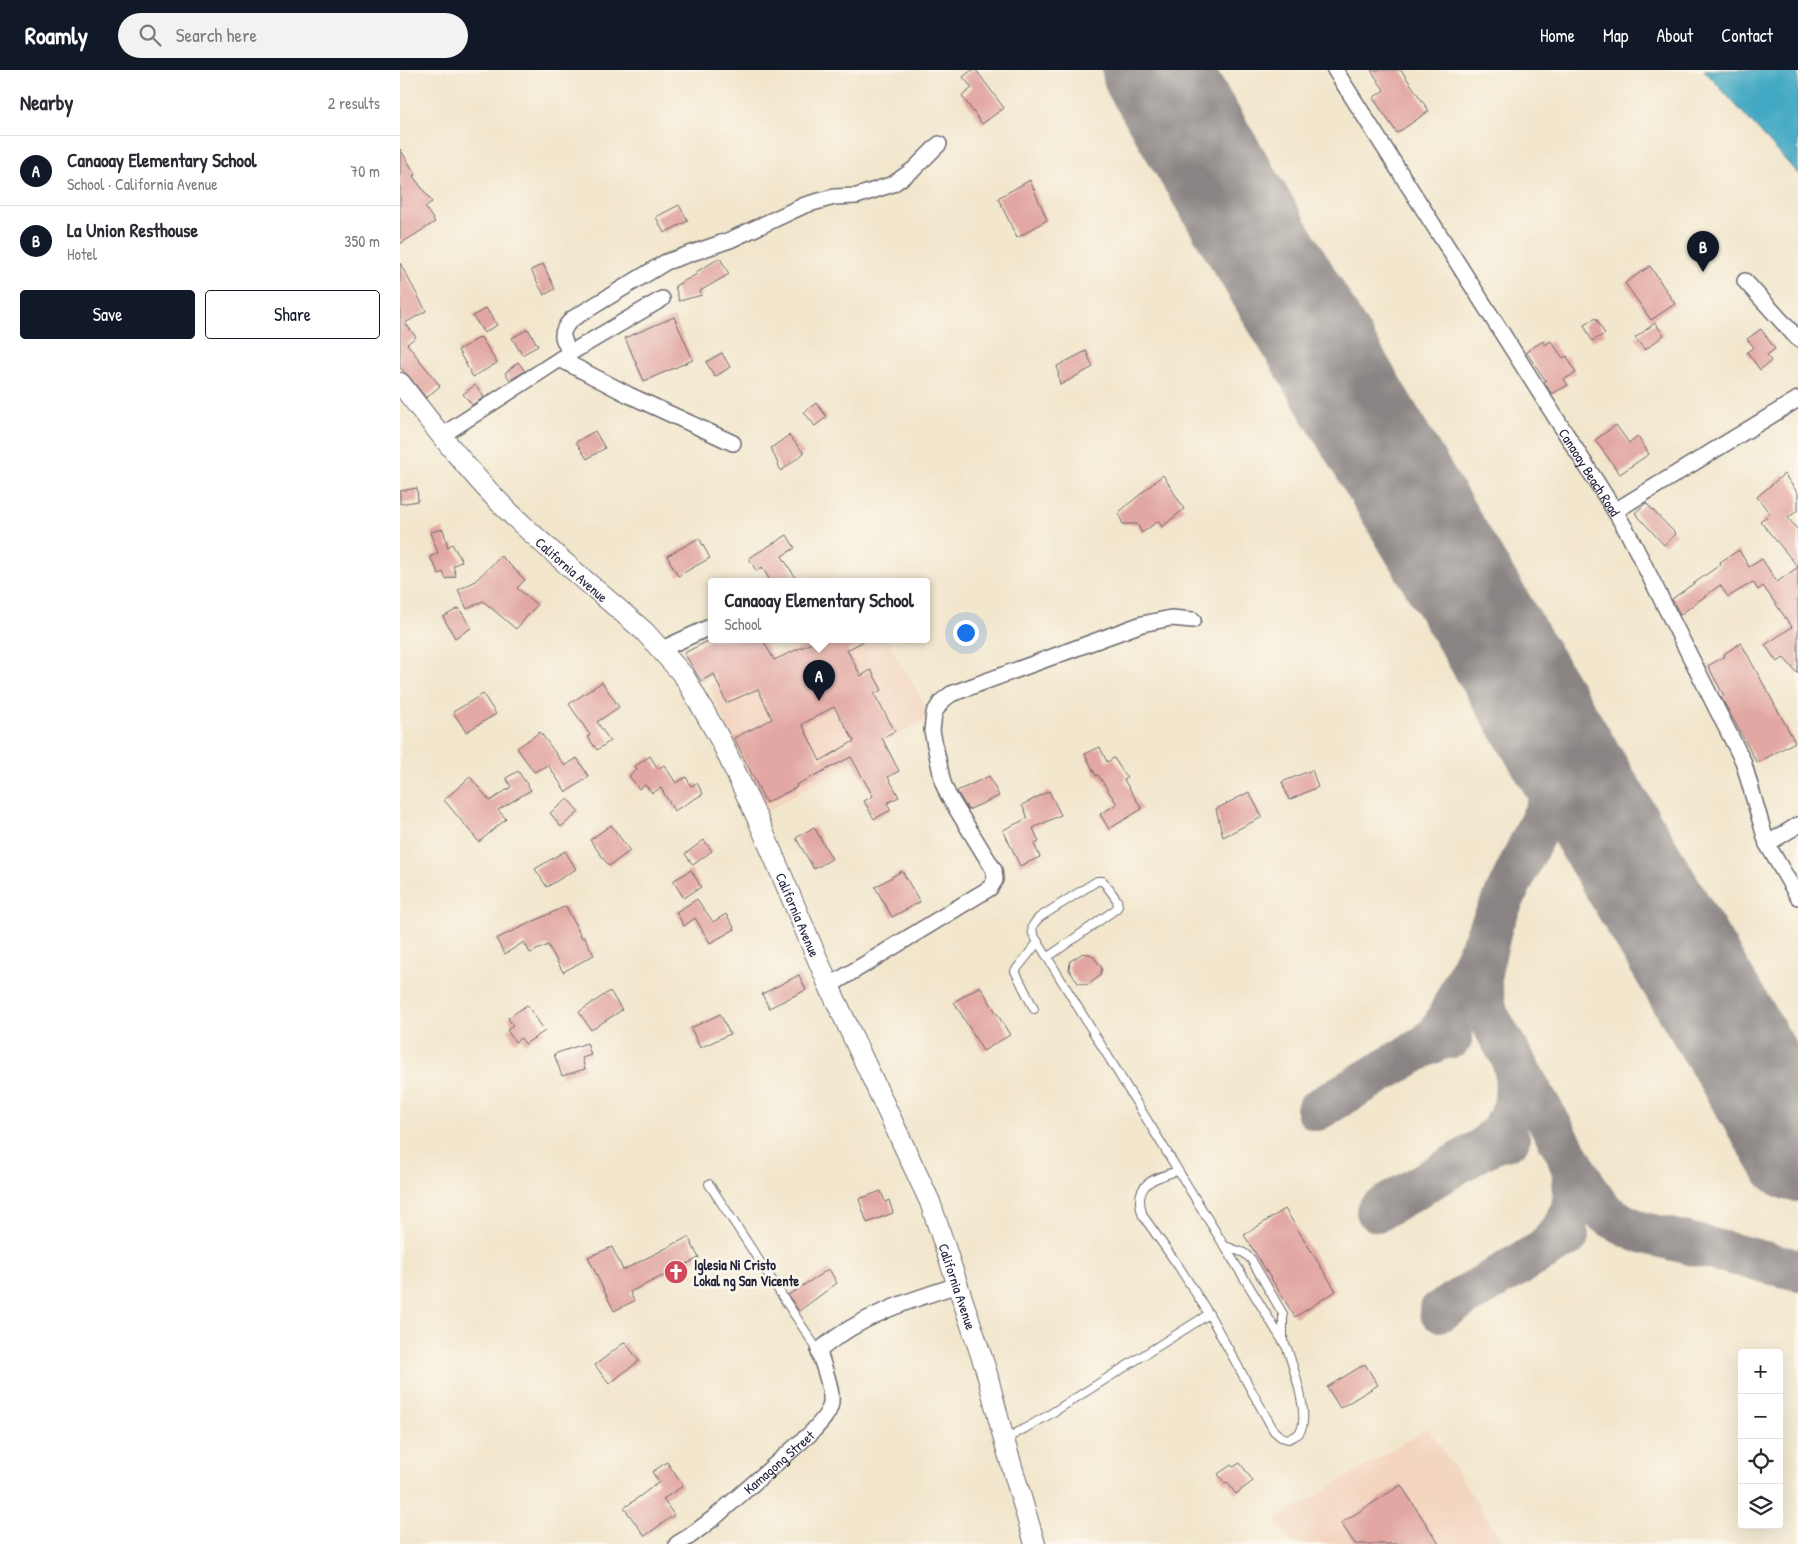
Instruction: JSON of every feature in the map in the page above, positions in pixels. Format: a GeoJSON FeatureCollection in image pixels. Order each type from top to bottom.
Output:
{"type":"FeatureCollection","features":[{"type":"Feature","properties":{"kind":"street","name":"Canaoay Beach Road"},"geometry":{"type":"LineString","coordinates":[[1335,70],[1615,511],[1743,762],[1766,844],[1798,897]]}},
{"type":"Feature","properties":{"kind":"street"},"geometry":{"type":"LineString","coordinates":[[733,442],[628,394],[565,356],[562,334],[565,326],[572,319],[666,262],[730,240],[805,205],[834,197],[857,196],[893,184],[914,169],[939,144]]}},
{"type":"Feature","properties":{"kind":"street"},"geometry":{"type":"LineString","coordinates":[[1745,281],[1798,339]]}},
{"type":"Feature","properties":{"kind":"street"},"geometry":{"type":"LineString","coordinates":[[442,436],[565,356],[662,299]]}},
{"type":"Feature","properties":{"kind":"street","name":"California Avenue"},"geometry":{"type":"LineString","coordinates":[[400,384],[470,470],[501,503],[535,536],[646,632],[662,649],[684,676],[721,741],[759,822],[829,986],[930,1202],[986,1370],[1004,1440],[1035,1544]]}},
{"type":"Feature","properties":{"kind":"street"},"geometry":{"type":"LineString","coordinates":[[1615,511],[1798,399]]}},
{"type":"Feature","properties":{"kind":"street"},"geometry":{"type":"LineString","coordinates":[[829,986],[990,888],[995,880],[994,870],[962,820],[943,783],[932,731],[934,713],[942,701],[951,694],[1142,624],[1171,618],[1193,620]]}},
{"type":"Feature","properties":{"kind":"street"},"geometry":{"type":"LineString","coordinates":[[662,649],[708,628]]}},
{"type":"Feature","properties":{"kind":"street"},"geometry":{"type":"LineString","coordinates":[[1766,844],[1798,825]]}},
{"type":"Feature","properties":{"kind":"street"},"geometry":{"type":"LineString","coordinates":[[819,1352],[824,1346],[856,1325],[892,1307],[958,1286]]}},
{"type":"Feature","properties":{"kind":"street","name":"Kamagong Street"},"geometry":{"type":"LineString","coordinates":[[676,1544],[715,1517],[824,1419],[831,1406],[831,1393],[819,1352]]}},
{"type":"Feature","properties":{"kind":"lane"},"geometry":{"type":"LineString","coordinates":[[1048,957],[1116,909],[1118,906],[1117,900],[1103,881],[1097,881],[1040,917],[1033,923],[1033,934],[1287,1348],[1299,1383],[1303,1414],[1299,1433],[1288,1439],[1281,1437],[1274,1431],[1209,1314],[1143,1216],[1139,1195],[1144,1186],[1151,1180],[1178,1171]]}},
{"type":"Feature","properties":{"kind":"lane"},"geometry":{"type":"LineString","coordinates":[[1034,1009],[1015,970],[1038,942]]}},
{"type":"Feature","properties":{"kind":"lane"},"geometry":{"type":"LineString","coordinates":[[709,1184],[819,1352]]}},
{"type":"Feature","properties":{"kind":"lane"},"geometry":{"type":"LineString","coordinates":[[1224,1246],[1244,1253],[1251,1259],[1282,1314],[1282,1339]]}},
{"type":"Feature","properties":{"kind":"lane"},"geometry":{"type":"LineString","coordinates":[[1004,1440],[1047,1416],[1209,1314]]}},
{"type":"Feature","properties":{"kind":"shaded area"},"geometry":{"type":"Polygon","coordinates":[[[799,643],[890,643],[931,716],[764,813],[709,686],[799,643]]]}},
{"type":"Feature","properties":{"kind":"shaded area"},"geometry":{"type":"Polygon","coordinates":[[[1428,1428],[1504,1544],[1291,1544],[1275,1521],[1428,1428]]]}},
{"type":"Feature","properties":{"kind":"water"},"geometry":{"type":"Polygon","coordinates":[[[1704,70],[1798,70],[1798,174],[1704,70]]]}},
{"type":"Feature","properties":{"kind":"building"},"geometry":{"type":"Polygon","coordinates":[[[972,70],[976,70],[1004,108],[982,124],[962,96],[972,88],[963,77],[972,70]]]}},
{"type":"Feature","properties":{"kind":"building"},"geometry":{"type":"Polygon","coordinates":[[[1371,70],[1401,70],[1429,111],[1397,133],[1373,98],[1384,90],[1371,70]]]}},
{"type":"Feature","properties":{"kind":"building"},"geometry":{"type":"Polygon","coordinates":[[[400,149],[416,175],[413,176],[432,202],[425,207],[435,222],[400,244],[400,149]]]}},
{"type":"Feature","properties":{"kind":"building"},"geometry":{"type":"Polygon","coordinates":[[[1030,180],[1047,220],[1017,238],[998,198],[1030,180]]]}},
{"type":"Feature","properties":{"kind":"building"},"geometry":{"type":"Polygon","coordinates":[[[679,205],[688,221],[664,233],[656,217],[679,205]]]}},
{"type":"Feature","properties":{"kind":"building"},"geometry":{"type":"Polygon","coordinates":[[[720,258],[729,274],[700,291],[702,295],[679,301],[675,286],[720,258]]]}},
{"type":"Feature","properties":{"kind":"building"},"geometry":{"type":"Polygon","coordinates":[[[400,263],[426,311],[405,323],[416,337],[407,344],[440,386],[426,398],[409,376],[400,368],[400,263]]]}},
{"type":"Feature","properties":{"kind":"building"},"geometry":{"type":"Polygon","coordinates":[[[543,264],[555,289],[544,295],[531,270],[543,264]]]}},
{"type":"Feature","properties":{"kind":"building"},"geometry":{"type":"Polygon","coordinates":[[[1650,266],[1675,304],[1651,320],[1625,283],[1650,266]]]}},
{"type":"Feature","properties":{"kind":"building"},"geometry":{"type":"Polygon","coordinates":[[[486,308],[497,325],[484,333],[473,316],[486,308]]]}},
{"type":"Feature","properties":{"kind":"building"},"geometry":{"type":"Polygon","coordinates":[[[674,317],[693,360],[644,381],[625,338],[674,317]]]}},
{"type":"Feature","properties":{"kind":"building"},"geometry":{"type":"Polygon","coordinates":[[[1596,318],[1605,334],[1592,341],[1584,325],[1596,318]]]}},
{"type":"Feature","properties":{"kind":"building"},"geometry":{"type":"Polygon","coordinates":[[[1655,323],[1664,335],[1645,350],[1635,338],[1655,323]]]}},
{"type":"Feature","properties":{"kind":"building"},"geometry":{"type":"Polygon","coordinates":[[[528,329],[538,346],[522,355],[512,338],[528,329]]]}},
{"type":"Feature","properties":{"kind":"building"},"geometry":{"type":"Polygon","coordinates":[[[1761,329],[1775,349],[1767,355],[1771,361],[1760,370],[1747,352],[1754,347],[1747,339],[1761,329]]]}},
{"type":"Feature","properties":{"kind":"building"},"geometry":{"type":"Polygon","coordinates":[[[481,337],[497,363],[473,377],[458,350],[481,337]]]}},
{"type":"Feature","properties":{"kind":"building"},"geometry":{"type":"Polygon","coordinates":[[[1543,341],[1545,345],[1551,341],[1563,358],[1567,356],[1576,373],[1564,379],[1568,385],[1552,394],[1544,382],[1546,381],[1526,352],[1543,341]]]}},
{"type":"Feature","properties":{"kind":"building"},"geometry":{"type":"Polygon","coordinates":[[[1086,351],[1093,367],[1060,385],[1057,366],[1086,351]]]}},
{"type":"Feature","properties":{"kind":"building"},"geometry":{"type":"Polygon","coordinates":[[[722,353],[730,367],[715,377],[706,362],[722,353]]]}},
{"type":"Feature","properties":{"kind":"building"},"geometry":{"type":"Polygon","coordinates":[[[518,362],[525,371],[510,380],[505,373],[518,362]]]}},
{"type":"Feature","properties":{"kind":"building"},"geometry":{"type":"Polygon","coordinates":[[[475,385],[484,397],[472,405],[463,394],[475,385]]]}},
{"type":"Feature","properties":{"kind":"building"},"geometry":{"type":"Polygon","coordinates":[[[816,403],[827,417],[815,426],[804,412],[816,403]]]}},
{"type":"Feature","properties":{"kind":"building"},"geometry":{"type":"Polygon","coordinates":[[[1616,425],[1629,443],[1638,437],[1649,454],[1620,474],[1595,440],[1616,425]]]}},
{"type":"Feature","properties":{"kind":"building"},"geometry":{"type":"Polygon","coordinates":[[[595,431],[605,448],[587,459],[576,442],[595,431]]]}},
{"type":"Feature","properties":{"kind":"building"},"geometry":{"type":"Polygon","coordinates":[[[789,435],[804,453],[781,471],[771,448],[789,435]]]}},
{"type":"Feature","properties":{"kind":"building"},"geometry":{"type":"Polygon","coordinates":[[[1784,474],[1798,493],[1798,510],[1788,518],[1798,530],[1798,567],[1760,521],[1770,514],[1757,497],[1784,474]]]}},
{"type":"Feature","properties":{"kind":"building"},"geometry":{"type":"Polygon","coordinates":[[[1163,475],[1184,509],[1162,527],[1158,521],[1142,533],[1137,524],[1123,524],[1118,513],[1163,475]]]}},
{"type":"Feature","properties":{"kind":"building"},"geometry":{"type":"Polygon","coordinates":[[[417,488],[418,501],[400,504],[400,491],[417,488]]]}},
{"type":"Feature","properties":{"kind":"building"},"geometry":{"type":"Polygon","coordinates":[[[1646,503],[1676,534],[1664,545],[1635,513],[1646,503]]]}},
{"type":"Feature","properties":{"kind":"building"},"geometry":{"type":"Polygon","coordinates":[[[443,529],[448,547],[452,544],[462,561],[453,566],[456,576],[446,579],[443,572],[439,574],[430,557],[438,553],[431,532],[443,529]]]}},
{"type":"Feature","properties":{"kind":"building"},"geometry":{"type":"Polygon","coordinates":[[[787,535],[795,548],[782,556],[796,578],[769,578],[762,567],[756,571],[749,558],[787,535]]]}},
{"type":"Feature","properties":{"kind":"building"},"geometry":{"type":"Polygon","coordinates":[[[699,538],[710,558],[678,576],[667,556],[699,538]]]}},
{"type":"Feature","properties":{"kind":"building"},"geometry":{"type":"Polygon","coordinates":[[[1739,550],[1749,567],[1762,559],[1777,582],[1798,567],[1798,674],[1784,658],[1777,662],[1765,645],[1792,627],[1763,586],[1758,590],[1753,582],[1728,597],[1720,585],[1680,615],[1672,599],[1721,564],[1720,562],[1739,550]]]}},
{"type":"Feature","properties":{"kind":"building"},"geometry":{"type":"Polygon","coordinates":[[[501,556],[525,580],[517,588],[537,605],[516,629],[483,601],[467,609],[458,590],[474,582],[501,556]]]}},
{"type":"Feature","properties":{"kind":"building"},"geometry":{"type":"Polygon","coordinates":[[[459,608],[471,628],[455,638],[443,617],[459,608]]]}},
{"type":"Feature","properties":{"kind":"building"},"geometry":{"type":"Polygon","coordinates":[[[708,641],[708,643],[765,643],[774,660],[811,643],[860,643],[847,650],[861,676],[871,670],[882,690],[874,694],[895,731],[882,738],[899,771],[888,777],[899,797],[887,803],[891,810],[874,819],[864,801],[873,796],[851,757],[796,785],[797,787],[766,803],[734,738],[772,719],[758,689],[726,703],[714,674],[701,681],[684,653],[708,641]],[[834,707],[802,724],[820,761],[854,741],[834,707]]]}},
{"type":"Feature","properties":{"kind":"building"},"geometry":{"type":"Polygon","coordinates":[[[1741,643],[1795,742],[1757,763],[1721,697],[1724,696],[1708,666],[1725,656],[1724,654],[1741,643]]]}},
{"type":"Feature","properties":{"kind":"building"},"geometry":{"type":"Polygon","coordinates":[[[602,682],[619,707],[597,722],[610,741],[597,750],[588,737],[590,735],[569,704],[602,682]]]}},
{"type":"Feature","properties":{"kind":"building"},"geometry":{"type":"Polygon","coordinates":[[[483,694],[496,714],[466,732],[453,712],[483,694]]]}},
{"type":"Feature","properties":{"kind":"building"},"geometry":{"type":"Polygon","coordinates":[[[540,732],[565,766],[577,758],[589,777],[566,792],[548,765],[534,772],[517,748],[540,732]]]}},
{"type":"Feature","properties":{"kind":"building"},"geometry":{"type":"Polygon","coordinates":[[[1100,747],[1107,762],[1114,758],[1127,778],[1124,780],[1142,809],[1109,829],[1100,814],[1117,804],[1098,775],[1096,776],[1085,754],[1100,747]]]}},
{"type":"Feature","properties":{"kind":"building"},"geometry":{"type":"Polygon","coordinates":[[[650,756],[658,769],[664,765],[676,783],[686,777],[691,786],[697,783],[703,794],[674,811],[661,788],[652,793],[645,785],[639,789],[629,776],[637,769],[635,766],[650,756]]]}},
{"type":"Feature","properties":{"kind":"building"},"geometry":{"type":"Polygon","coordinates":[[[1312,770],[1318,787],[1289,800],[1282,782],[1312,770]]]}},
{"type":"Feature","properties":{"kind":"building"},"geometry":{"type":"Polygon","coordinates":[[[518,771],[531,790],[498,810],[506,819],[479,842],[444,800],[470,777],[490,801],[511,787],[506,778],[518,771]]]}},
{"type":"Feature","properties":{"kind":"building"},"geometry":{"type":"Polygon","coordinates":[[[989,776],[999,796],[968,810],[957,791],[989,776]]]}},
{"type":"Feature","properties":{"kind":"building"},"geometry":{"type":"Polygon","coordinates":[[[1049,791],[1061,815],[1033,828],[1039,842],[1034,844],[1040,857],[1020,866],[1003,830],[1028,818],[1022,805],[1049,791]]]}},
{"type":"Feature","properties":{"kind":"building"},"geometry":{"type":"Polygon","coordinates":[[[1249,792],[1262,817],[1223,837],[1216,809],[1249,792]]]}},
{"type":"Feature","properties":{"kind":"building"},"geometry":{"type":"Polygon","coordinates":[[[568,799],[579,812],[561,827],[550,813],[568,799]]]}},
{"type":"Feature","properties":{"kind":"building"},"geometry":{"type":"Polygon","coordinates":[[[611,825],[630,851],[609,866],[590,840],[611,825]]]}},
{"type":"Feature","properties":{"kind":"building"},"geometry":{"type":"Polygon","coordinates":[[[814,827],[832,859],[814,869],[796,838],[814,827]]]}},
{"type":"Feature","properties":{"kind":"building"},"geometry":{"type":"Polygon","coordinates":[[[704,840],[712,851],[693,865],[685,854],[704,840]]]}},
{"type":"Feature","properties":{"kind":"building"},"geometry":{"type":"Polygon","coordinates":[[[565,851],[576,869],[547,887],[535,869],[565,851]]]}},
{"type":"Feature","properties":{"kind":"building"},"geometry":{"type":"Polygon","coordinates":[[[691,870],[701,887],[684,898],[673,881],[691,870]]]}},
{"type":"Feature","properties":{"kind":"building"},"geometry":{"type":"Polygon","coordinates":[[[902,871],[920,902],[892,917],[875,887],[902,871]]]}},
{"type":"Feature","properties":{"kind":"building"},"geometry":{"type":"Polygon","coordinates":[[[697,899],[713,922],[726,914],[735,929],[710,943],[695,918],[684,926],[676,912],[697,899]]]}},
{"type":"Feature","properties":{"kind":"building"},"geometry":{"type":"Polygon","coordinates":[[[566,906],[582,938],[584,937],[594,955],[563,972],[548,945],[530,953],[524,942],[505,954],[496,939],[566,906]]]}},
{"type":"Feature","properties":{"kind":"building"},"geometry":{"type":"Polygon","coordinates":[[[1083,953],[1092,955],[1102,968],[1100,976],[1088,985],[1078,983],[1069,970],[1070,961],[1083,953]]]}},
{"type":"Feature","properties":{"kind":"building"},"geometry":{"type":"Polygon","coordinates":[[[799,975],[806,990],[769,1008],[762,994],[799,975]]]}},
{"type":"Feature","properties":{"kind":"building"},"geometry":{"type":"Polygon","coordinates":[[[980,986],[1010,1035],[983,1051],[954,1002],[980,986]]]}},
{"type":"Feature","properties":{"kind":"building"},"geometry":{"type":"Polygon","coordinates":[[[610,991],[622,1010],[591,1030],[579,1012],[610,991]]]}},
{"type":"Feature","properties":{"kind":"building"},"geometry":{"type":"Polygon","coordinates":[[[527,1005],[545,1031],[525,1044],[521,1038],[515,1042],[507,1030],[513,1026],[508,1018],[527,1005]]]}},
{"type":"Feature","properties":{"kind":"building"},"geometry":{"type":"Polygon","coordinates":[[[720,1014],[730,1034],[700,1048],[691,1028],[720,1014]]]}},
{"type":"Feature","properties":{"kind":"building"},"geometry":{"type":"Polygon","coordinates":[[[587,1043],[591,1055],[582,1058],[585,1069],[562,1076],[554,1054],[587,1043]]]}},
{"type":"Feature","properties":{"kind":"building"},"geometry":{"type":"Polygon","coordinates":[[[881,1191],[885,1202],[889,1200],[893,1213],[867,1223],[859,1199],[881,1191]]]}},
{"type":"Feature","properties":{"kind":"building"},"geometry":{"type":"Polygon","coordinates":[[[1285,1209],[1336,1291],[1295,1317],[1244,1235],[1285,1209]]]}},
{"type":"Feature","properties":{"kind":"building"},"geometry":{"type":"Polygon","coordinates":[[[688,1237],[699,1258],[630,1292],[634,1301],[614,1311],[588,1257],[612,1247],[623,1270],[688,1237]]]}},
{"type":"Feature","properties":{"kind":"building"},"geometry":{"type":"Polygon","coordinates":[[[829,1269],[837,1283],[799,1311],[788,1295],[829,1269]]]}},
{"type":"Feature","properties":{"kind":"building"},"geometry":{"type":"Polygon","coordinates":[[[625,1342],[639,1361],[609,1384],[595,1365],[625,1342]]]}},
{"type":"Feature","properties":{"kind":"building"},"geometry":{"type":"Polygon","coordinates":[[[1365,1364],[1378,1385],[1340,1408],[1327,1387],[1365,1364]]]}},
{"type":"Feature","properties":{"kind":"building"},"geometry":{"type":"Polygon","coordinates":[[[667,1462],[683,1486],[663,1499],[674,1515],[645,1536],[624,1508],[659,1482],[652,1472],[667,1462]]]}},
{"type":"Feature","properties":{"kind":"building"},"geometry":{"type":"Polygon","coordinates":[[[1240,1463],[1253,1481],[1236,1494],[1218,1474],[1231,1465],[1233,1467],[1240,1463]]]}},
{"type":"Feature","properties":{"kind":"building"},"geometry":{"type":"Polygon","coordinates":[[[1401,1485],[1439,1544],[1355,1544],[1341,1523],[1401,1485]]]}},
{"type":"Feature","properties":{"kind":"taxiway"},"geometry":{"type":"LineString","coordinates":[[1425,1046],[1437,1035],[1444,1025],[1547,807],[1555,777],[1554,751],[1548,729]]}},
{"type":"Feature","properties":{"kind":"taxiway"},"geometry":{"type":"LineString","coordinates":[[1547,807],[1555,798],[1562,794],[1575,793],[1587,801],[1600,816]]}},
{"type":"Feature","properties":{"kind":"taxiway"},"geometry":{"type":"LineString","coordinates":[[1493,921],[1481,972],[1481,986],[1488,1016],[1592,1197],[1602,1211],[1637,1231],[1798,1270]]}},
{"type":"Feature","properties":{"kind":"taxiway"},"geometry":{"type":"LineString","coordinates":[[1317,1110],[1425,1046],[1441,1039],[1452,1037]]}},
{"type":"Feature","properties":{"kind":"taxiway"},"geometry":{"type":"LineString","coordinates":[[1482,1149],[1502,1130],[1512,1111],[1516,1089],[1514,1062],[1512,1061]]}},
{"type":"Feature","properties":{"kind":"taxiway"},"geometry":{"type":"LineString","coordinates":[[1377,1211],[1482,1149],[1496,1142],[1509,1139]]}},
{"type":"Feature","properties":{"kind":"taxiway"},"geometry":{"type":"LineString","coordinates":[[1544,1249],[1561,1230],[1571,1210],[1574,1189],[1571,1163],[1569,1161]]}},
{"type":"Feature","properties":{"kind":"taxiway"},"geometry":{"type":"LineString","coordinates":[[1440,1311],[1568,1236]]}},
{"type":"Feature","properties":{"kind":"runway"},"geometry":{"type":"LineString","coordinates":[[1155,70],[1798,1149]]}},
{"type":"Feature","properties":{"kind":"place","name":"La Union Resthouse"},"geometry":{"type":"Point","coordinates":[1703,272]}},
{"type":"Feature","properties":{"kind":"place","name":"Canaoay Elementary School"},"geometry":{"type":"Point","coordinates":[819,701]}},
{"type":"Feature","properties":{"kind":"place","name":"Iglesia Ni Cristo Lokal ng San Vicente"},"geometry":{"type":"Point","coordinates":[676,1272]}}]}
